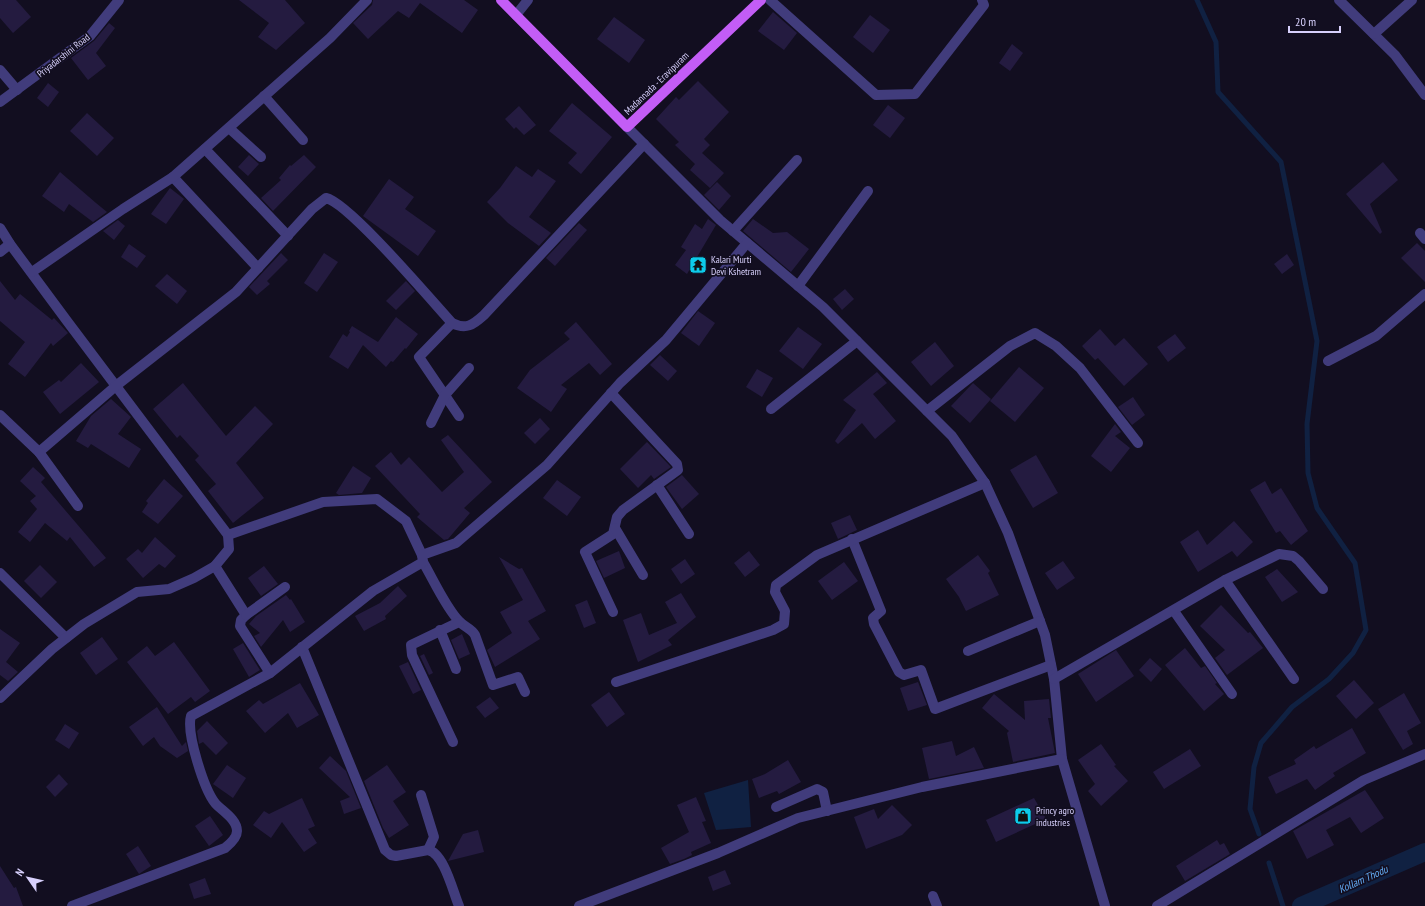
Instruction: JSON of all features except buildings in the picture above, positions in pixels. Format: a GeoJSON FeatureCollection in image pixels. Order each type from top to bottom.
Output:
{"type":"FeatureCollection","features":[{"type":"Feature","properties":{"kind":"main road","name":"Madannada - Eravipuram"},"geometry":{"type":"LineString","coordinates":[[501,0],[627,127],[761,0]]}},
{"type":"Feature","properties":{"kind":"street","name":"Priyadarshini Road"},"geometry":{"type":"LineString","coordinates":[[0,102],[90,36],[120,0]]}},
{"type":"Feature","properties":{"kind":"street"},"geometry":{"type":"LineString","coordinates":[[32,272],[123,209],[173,177],[330,38],[367,0]]}},
{"type":"Feature","properties":{"kind":"street"},"geometry":{"type":"LineString","coordinates":[[516,15],[528,0]]}},
{"type":"Feature","properties":{"kind":"street"},"geometry":{"type":"LineString","coordinates":[[770,0],[876,94],[915,94],[984,5],[982,0]]}},
{"type":"Feature","properties":{"kind":"street"},"geometry":{"type":"LineString","coordinates":[[1339,0],[1395,55],[1425,95]]}},
{"type":"Feature","properties":{"kind":"street"},"geometry":{"type":"LineString","coordinates":[[1374,34],[1412,0]]}},
{"type":"Feature","properties":{"kind":"street"},"geometry":{"type":"LineString","coordinates":[[0,70],[17,90]]}},
{"type":"Feature","properties":{"kind":"street"},"geometry":{"type":"LineString","coordinates":[[264,96],[303,140]]}},
{"type":"Feature","properties":{"kind":"street"},"geometry":{"type":"LineString","coordinates":[[627,127],[733,231],[823,307],[952,436],[985,482],[1008,533],[1040,621],[1054,680],[1062,759],[1105,906]]}},
{"type":"Feature","properties":{"kind":"street"},"geometry":{"type":"LineString","coordinates":[[229,128],[262,157]]}},
{"type":"Feature","properties":{"kind":"street"},"geometry":{"type":"LineString","coordinates":[[39,452],[117,385],[236,292],[321,201],[326,198],[333,200],[360,223],[452,323],[463,327],[472,326],[484,316],[644,144]]}},
{"type":"Feature","properties":{"kind":"street"},"geometry":{"type":"LineString","coordinates":[[205,149],[288,236]]}},
{"type":"Feature","properties":{"kind":"street"},"geometry":{"type":"LineString","coordinates":[[733,231],[797,160]]}},
{"type":"Feature","properties":{"kind":"street"},"geometry":{"type":"LineString","coordinates":[[173,177],[258,268]]}},
{"type":"Feature","properties":{"kind":"street"},"geometry":{"type":"LineString","coordinates":[[798,286],[868,191]]}},
{"type":"Feature","properties":{"kind":"street"},"geometry":{"type":"LineString","coordinates":[[0,228],[10,244],[67,321],[117,385],[228,535],[229,549],[215,566],[194,578],[169,589],[137,592],[84,624],[52,649],[0,698]]}},
{"type":"Feature","properties":{"kind":"street"},"geometry":{"type":"LineString","coordinates":[[72,906],[225,848],[233,841],[237,832],[236,825],[215,804],[208,792],[190,737],[188,723],[191,716],[270,673],[373,591],[423,558],[456,543],[547,465],[611,393],[666,340],[747,243]]}},
{"type":"Feature","properties":{"kind":"street"},"geometry":{"type":"LineString","coordinates":[[0,252],[10,244]]}},
{"type":"Feature","properties":{"kind":"street"},"geometry":{"type":"LineString","coordinates":[[1328,362],[1376,336],[1425,294]]}},
{"type":"Feature","properties":{"kind":"street"},"geometry":{"type":"LineString","coordinates":[[452,323],[419,357],[459,416]]}},
{"type":"Feature","properties":{"kind":"street"},"geometry":{"type":"LineString","coordinates":[[927,411],[1010,346],[1035,333],[1056,346],[1080,368],[1138,444]]}},
{"type":"Feature","properties":{"kind":"street"},"geometry":{"type":"LineString","coordinates":[[771,409],[857,341]]}},
{"type":"Feature","properties":{"kind":"street"},"geometry":{"type":"LineString","coordinates":[[430,423],[445,395],[469,368]]}},
{"type":"Feature","properties":{"kind":"street"},"geometry":{"type":"LineString","coordinates":[[611,393],[677,464],[678,470],[617,517],[612,534],[585,552],[613,612]]}},
{"type":"Feature","properties":{"kind":"street"},"geometry":{"type":"LineString","coordinates":[[0,415],[39,452],[78,506]]}},
{"type":"Feature","properties":{"kind":"street"},"geometry":{"type":"LineString","coordinates":[[616,682],[773,630],[784,624],[785,610],[775,592],[776,585],[817,555],[985,482]]}},
{"type":"Feature","properties":{"kind":"street"},"geometry":{"type":"LineString","coordinates":[[657,485],[689,534]]}},
{"type":"Feature","properties":{"kind":"street"},"geometry":{"type":"LineString","coordinates":[[228,535],[323,502],[377,498],[406,521],[423,558],[459,622],[472,630],[475,635],[494,685],[518,677],[525,692]]}},
{"type":"Feature","properties":{"kind":"street"},"geometry":{"type":"LineString","coordinates":[[615,528],[643,575]]}},
{"type":"Feature","properties":{"kind":"street"},"geometry":{"type":"LineString","coordinates":[[852,539],[881,612],[873,618],[874,624],[899,672],[904,675],[921,670],[935,709],[1051,665]]}},
{"type":"Feature","properties":{"kind":"street"},"geometry":{"type":"LineString","coordinates":[[1054,680],[1225,580],[1279,554],[1286,554],[1299,561],[1323,589]]}},
{"type":"Feature","properties":{"kind":"street"},"geometry":{"type":"LineString","coordinates":[[215,566],[246,615]]}},
{"type":"Feature","properties":{"kind":"street"},"geometry":{"type":"LineString","coordinates":[[0,573],[66,638]]}},
{"type":"Feature","properties":{"kind":"street"},"geometry":{"type":"LineString","coordinates":[[1225,580],[1294,679]]}},
{"type":"Feature","properties":{"kind":"street"},"geometry":{"type":"LineString","coordinates":[[270,673],[240,626],[241,620],[285,587]]}},
{"type":"Feature","properties":{"kind":"street"},"geometry":{"type":"LineString","coordinates":[[1174,611],[1232,694]]}},
{"type":"Feature","properties":{"kind":"street"},"geometry":{"type":"LineString","coordinates":[[968,651],[1040,621]]}},
{"type":"Feature","properties":{"kind":"street"},"geometry":{"type":"LineString","coordinates":[[453,742],[412,655],[411,645],[459,622]]}},
{"type":"Feature","properties":{"kind":"street"},"geometry":{"type":"LineString","coordinates":[[440,630],[456,669]]}},
{"type":"Feature","properties":{"kind":"street"},"geometry":{"type":"LineString","coordinates":[[302,646],[385,850],[391,855],[396,856],[428,850],[433,851],[443,864],[456,905]]}},
{"type":"Feature","properties":{"kind":"street"},"geometry":{"type":"LineString","coordinates":[[1157,906],[1364,780],[1425,754]]}},
{"type":"Feature","properties":{"kind":"street"},"geometry":{"type":"LineString","coordinates":[[579,906],[718,853],[798,818],[922,787],[1062,759]]}},
{"type":"Feature","properties":{"kind":"street"},"geometry":{"type":"LineString","coordinates":[[776,807],[817,789],[823,792],[827,811]]}},
{"type":"Feature","properties":{"kind":"street"},"geometry":{"type":"LineString","coordinates":[[421,794],[434,837],[428,850]]}},
{"type":"Feature","properties":{"kind":"street"},"geometry":{"type":"LineString","coordinates":[[933,896],[937,906]]}},
{"type":"Feature","properties":{"kind":"water"},"geometry":{"type":"Polygon","coordinates":[[[748,780],[751,827],[716,830],[704,793],[748,780]]]}},
{"type":"Feature","properties":{"kind":"waterway"},"geometry":{"type":"LineString","coordinates":[[1197,0],[1216,42],[1218,92],[1281,162],[1317,341],[1307,424],[1308,473],[1317,508],[1355,563],[1366,630],[1353,653],[1329,679],[1292,707],[1261,743],[1254,767],[1250,809],[1259,834]]}},
{"type":"Feature","properties":{"kind":"waterway","name":"Kollam Thodu"},"geometry":{"type":"LineString","coordinates":[[1301,906],[1425,852]]}},
{"type":"Feature","properties":{"kind":"waterway"},"geometry":{"type":"LineString","coordinates":[[1269,863],[1283,906]]}},
{"type":"Feature","properties":{"kind":"place","name":"Kalari Murti Devi Kshetram"},"geometry":{"type":"Point","coordinates":[698,265]}},
{"type":"Feature","properties":{"kind":"place","name":"Princy agro industries"},"geometry":{"type":"Point","coordinates":[1023,816]}}]}
